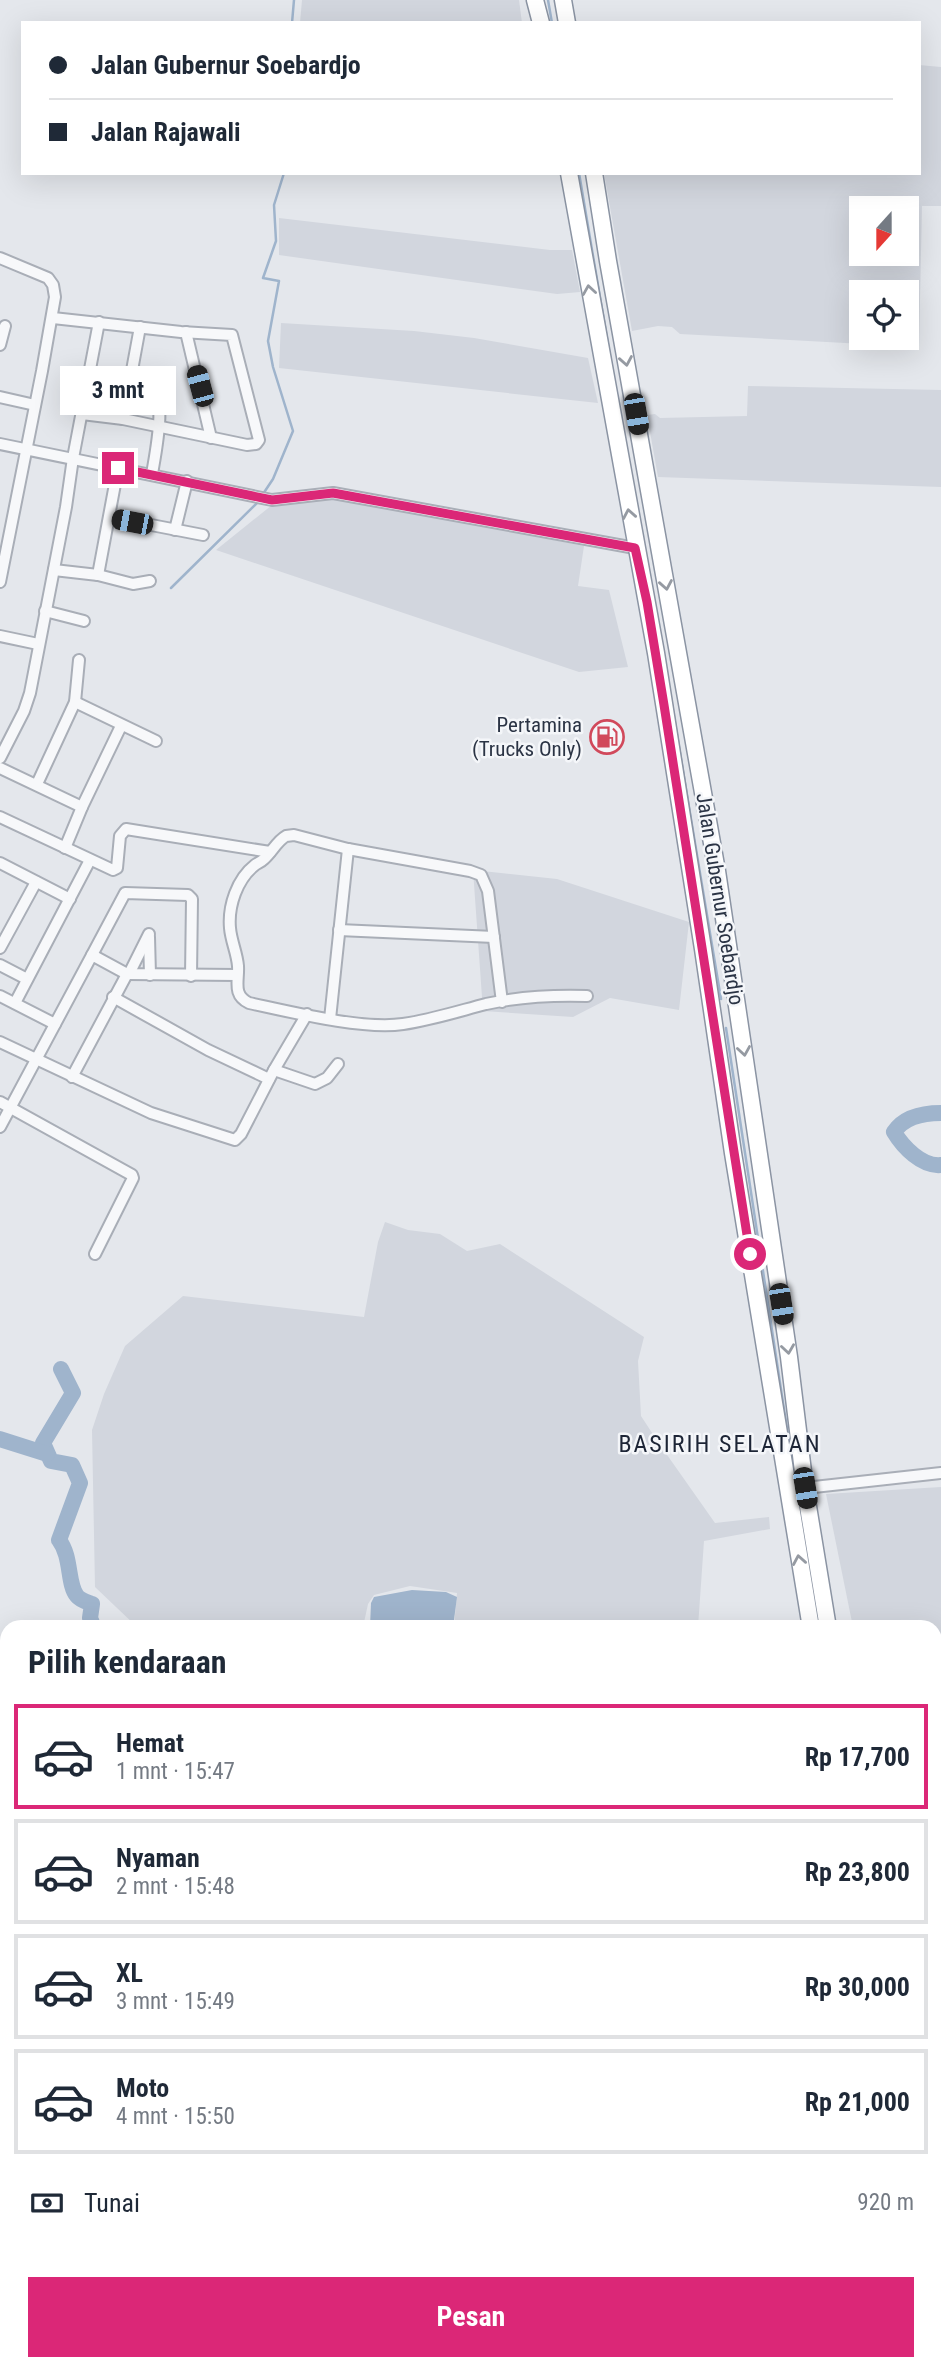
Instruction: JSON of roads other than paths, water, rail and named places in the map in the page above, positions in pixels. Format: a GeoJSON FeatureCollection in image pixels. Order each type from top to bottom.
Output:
{"type":"FeatureCollection","features":[{"type":"Feature","properties":{"kind":"highway"},"geometry":{"type":"LineString","coordinates":[[535,0],[540,21]]}},
{"type":"Feature","properties":{"kind":"highway"},"geometry":{"type":"LineString","coordinates":[[563,0],[567,21]]}},
{"type":"Feature","properties":{"kind":"highway","name":"Jalan Gubernur Soebardjo"},"geometry":{"type":"LineString","coordinates":[[569,175],[656,653],[810,1620]]}},
{"type":"Feature","properties":{"kind":"highway","name":"Jalan Gubernur Soebardjo"},"geometry":{"type":"LineString","coordinates":[[594,175],[717,871],[789,1357],[805,1488],[827,1620]]}},
{"type":"Feature","properties":{"kind":"highway"},"geometry":{"type":"LineString","coordinates":[[713,1018],[738,1014]]}},
{"type":"Feature","properties":{"kind":"street"},"geometry":{"type":"LineString","coordinates":[[0,258],[51,281],[55,297],[0,582]]}},
{"type":"Feature","properties":{"kind":"street"},"geometry":{"type":"LineString","coordinates":[[52,318],[232,335],[259,440],[252,445],[123,419],[82,414]]}},
{"type":"Feature","properties":{"kind":"street"},"geometry":{"type":"LineString","coordinates":[[0,758],[27,703],[99,322]]}},
{"type":"Feature","properties":{"kind":"street"},"geometry":{"type":"LineString","coordinates":[[0,345],[5,326]]}},
{"type":"Feature","properties":{"kind":"street"},"geometry":{"type":"LineString","coordinates":[[123,419],[140,327]]}},
{"type":"Feature","properties":{"kind":"street"},"geometry":{"type":"LineString","coordinates":[[187,332],[212,438]]}},
{"type":"Feature","properties":{"kind":"street"},"geometry":{"type":"LineString","coordinates":[[132,372],[147,374],[153,379],[160,428],[152,474]]}},
{"type":"Feature","properties":{"kind":"street"},"geometry":{"type":"LineString","coordinates":[[0,397],[35,405]]}},
{"type":"Feature","properties":{"kind":"street"},"geometry":{"type":"LineString","coordinates":[[0,444],[272,500],[333,493],[635,548]]}},
{"type":"Feature","properties":{"kind":"street"},"geometry":{"type":"LineString","coordinates":[[98,575],[118,468]]}},
{"type":"Feature","properties":{"kind":"street"},"geometry":{"type":"LineString","coordinates":[[175,530],[187,481]]}},
{"type":"Feature","properties":{"kind":"street"},"geometry":{"type":"LineString","coordinates":[[110,517],[203,536]]}},
{"type":"Feature","properties":{"kind":"street"},"geometry":{"type":"LineString","coordinates":[[54,570],[98,575],[133,584],[150,581]]}},
{"type":"Feature","properties":{"kind":"street"},"geometry":{"type":"LineString","coordinates":[[46,611],[84,621]]}},
{"type":"Feature","properties":{"kind":"street"},"geometry":{"type":"LineString","coordinates":[[0,636],[38,644]]}},
{"type":"Feature","properties":{"kind":"street"},"geometry":{"type":"LineString","coordinates":[[37,784],[75,702],[79,660]]}},
{"type":"Feature","properties":{"kind":"street"},"geometry":{"type":"LineString","coordinates":[[75,702],[156,741]]}},
{"type":"Feature","properties":{"kind":"street"},"geometry":{"type":"LineString","coordinates":[[65,848],[121,726]]}},
{"type":"Feature","properties":{"kind":"street"},"geometry":{"type":"LineString","coordinates":[[0,768],[82,807]]}},
{"type":"Feature","properties":{"kind":"street"},"geometry":{"type":"LineString","coordinates":[[0,817],[116,870],[120,836],[126,829],[270,852]]}},
{"type":"Feature","properties":{"kind":"street"},"geometry":{"type":"LineString","coordinates":[[502,1002],[488,891],[481,875],[470,871],[348,849],[294,835],[282,838],[242,880],[231,906],[230,926],[238,965],[238,992],[244,1001],[330,1019],[384,1025],[403,1024],[502,1002],[564,995],[587,996]]}},
{"type":"Feature","properties":{"kind":"street"},"geometry":{"type":"LineString","coordinates":[[330,1019],[348,849]]}},
{"type":"Feature","properties":{"kind":"street"},"geometry":{"type":"LineString","coordinates":[[15,1003],[90,860]]}},
{"type":"Feature","properties":{"kind":"street"},"geometry":{"type":"LineString","coordinates":[[0,863],[70,899]]}},
{"type":"Feature","properties":{"kind":"street"},"geometry":{"type":"LineString","coordinates":[[0,948],[36,881]]}},
{"type":"Feature","properties":{"kind":"street"},"geometry":{"type":"LineString","coordinates":[[0,1127],[5,1105],[36,1060],[125,893],[188,895],[192,899],[191,976]]}},
{"type":"Feature","properties":{"kind":"street"},"geometry":{"type":"LineString","coordinates":[[339,930],[494,937]]}},
{"type":"Feature","properties":{"kind":"street"},"geometry":{"type":"LineString","coordinates":[[72,1077],[149,934],[150,975]]}},
{"type":"Feature","properties":{"kind":"street"},"geometry":{"type":"LineString","coordinates":[[92,956],[128,974],[237,975]]}},
{"type":"Feature","properties":{"kind":"street"},"geometry":{"type":"LineString","coordinates":[[0,965],[27,979]]}},
{"type":"Feature","properties":{"kind":"street"},"geometry":{"type":"LineString","coordinates":[[0,996],[55,1024]]}},
{"type":"Feature","properties":{"kind":"street"},"geometry":{"type":"LineString","coordinates":[[113,997],[208,1049],[272,1074],[315,1084],[327,1078],[338,1064]]}},
{"type":"Feature","properties":{"kind":"street"},"geometry":{"type":"LineString","coordinates":[[0,1042],[151,1113],[235,1140],[241,1134],[307,1014]]}},
{"type":"Feature","properties":{"kind":"street"},"geometry":{"type":"LineString","coordinates":[[5,1105],[132,1174],[133,1178],[122,1203],[95,1254]]}},
{"type":"Feature","properties":{"kind":"street"},"geometry":{"type":"LineString","coordinates":[[805,1488],[941,1474]]}},
{"type":"Feature","properties":{"kind":"water"},"geometry":{"type":"Polygon","coordinates":[[[412,1590],[446,1592],[457,1597],[454,1620],[370,1620],[374,1597],[412,1590]]]}},
{"type":"Feature","properties":{"kind":"waterway"},"geometry":{"type":"LineString","coordinates":[[292,21],[294,0]]}},
{"type":"Feature","properties":{"kind":"waterway"},"geometry":{"type":"LineString","coordinates":[[548,0],[552,21]]}},
{"type":"Feature","properties":{"kind":"waterway"},"geometry":{"type":"LineString","coordinates":[[263,494],[273,479],[293,431],[273,367],[268,341],[279,281],[263,278],[276,241],[274,205],[283,175]]}},
{"type":"Feature","properties":{"kind":"waterway"},"geometry":{"type":"LineString","coordinates":[[579,175],[613,374]]}},
{"type":"Feature","properties":{"kind":"waterway"},"geometry":{"type":"LineString","coordinates":[[171,588],[260,500]]}},
{"type":"Feature","properties":{"kind":"waterway"},"geometry":{"type":"LineString","coordinates":[[669,687],[721,999]]}},
{"type":"Feature","properties":{"kind":"waterway"},"geometry":{"type":"LineString","coordinates":[[726,1028],[796,1488]]}},
{"type":"Feature","properties":{"kind":"waterway"},"geometry":{"type":"LineString","coordinates":[[941,1113],[915,1117],[894,1132],[902,1144],[920,1159],[941,1165]]}},
{"type":"Feature","properties":{"kind":"waterway"},"geometry":{"type":"LineString","coordinates":[[61,1369],[73,1393],[43,1443],[51,1461],[72,1465],[80,1483],[59,1540],[66,1554],[74,1591],[80,1599],[92,1604],[91,1620]]}},
{"type":"Feature","properties":{"kind":"waterway"},"geometry":{"type":"LineString","coordinates":[[0,1439],[47,1454]]}},
{"type":"Feature","properties":{"kind":"waterway"},"geometry":{"type":"LineString","coordinates":[[809,1567],[818,1620]]}},
{"type":"Feature","properties":{"kind":"place","name":"Pertamina (Trucks Only)"},"geometry":{"type":"Point","coordinates":[607,737]}},
{"type":"Feature","properties":{"kind":"district","name":"BASIRIH SELATAN"},"geometry":{"type":"Point","coordinates":[720,1444]}}]}
